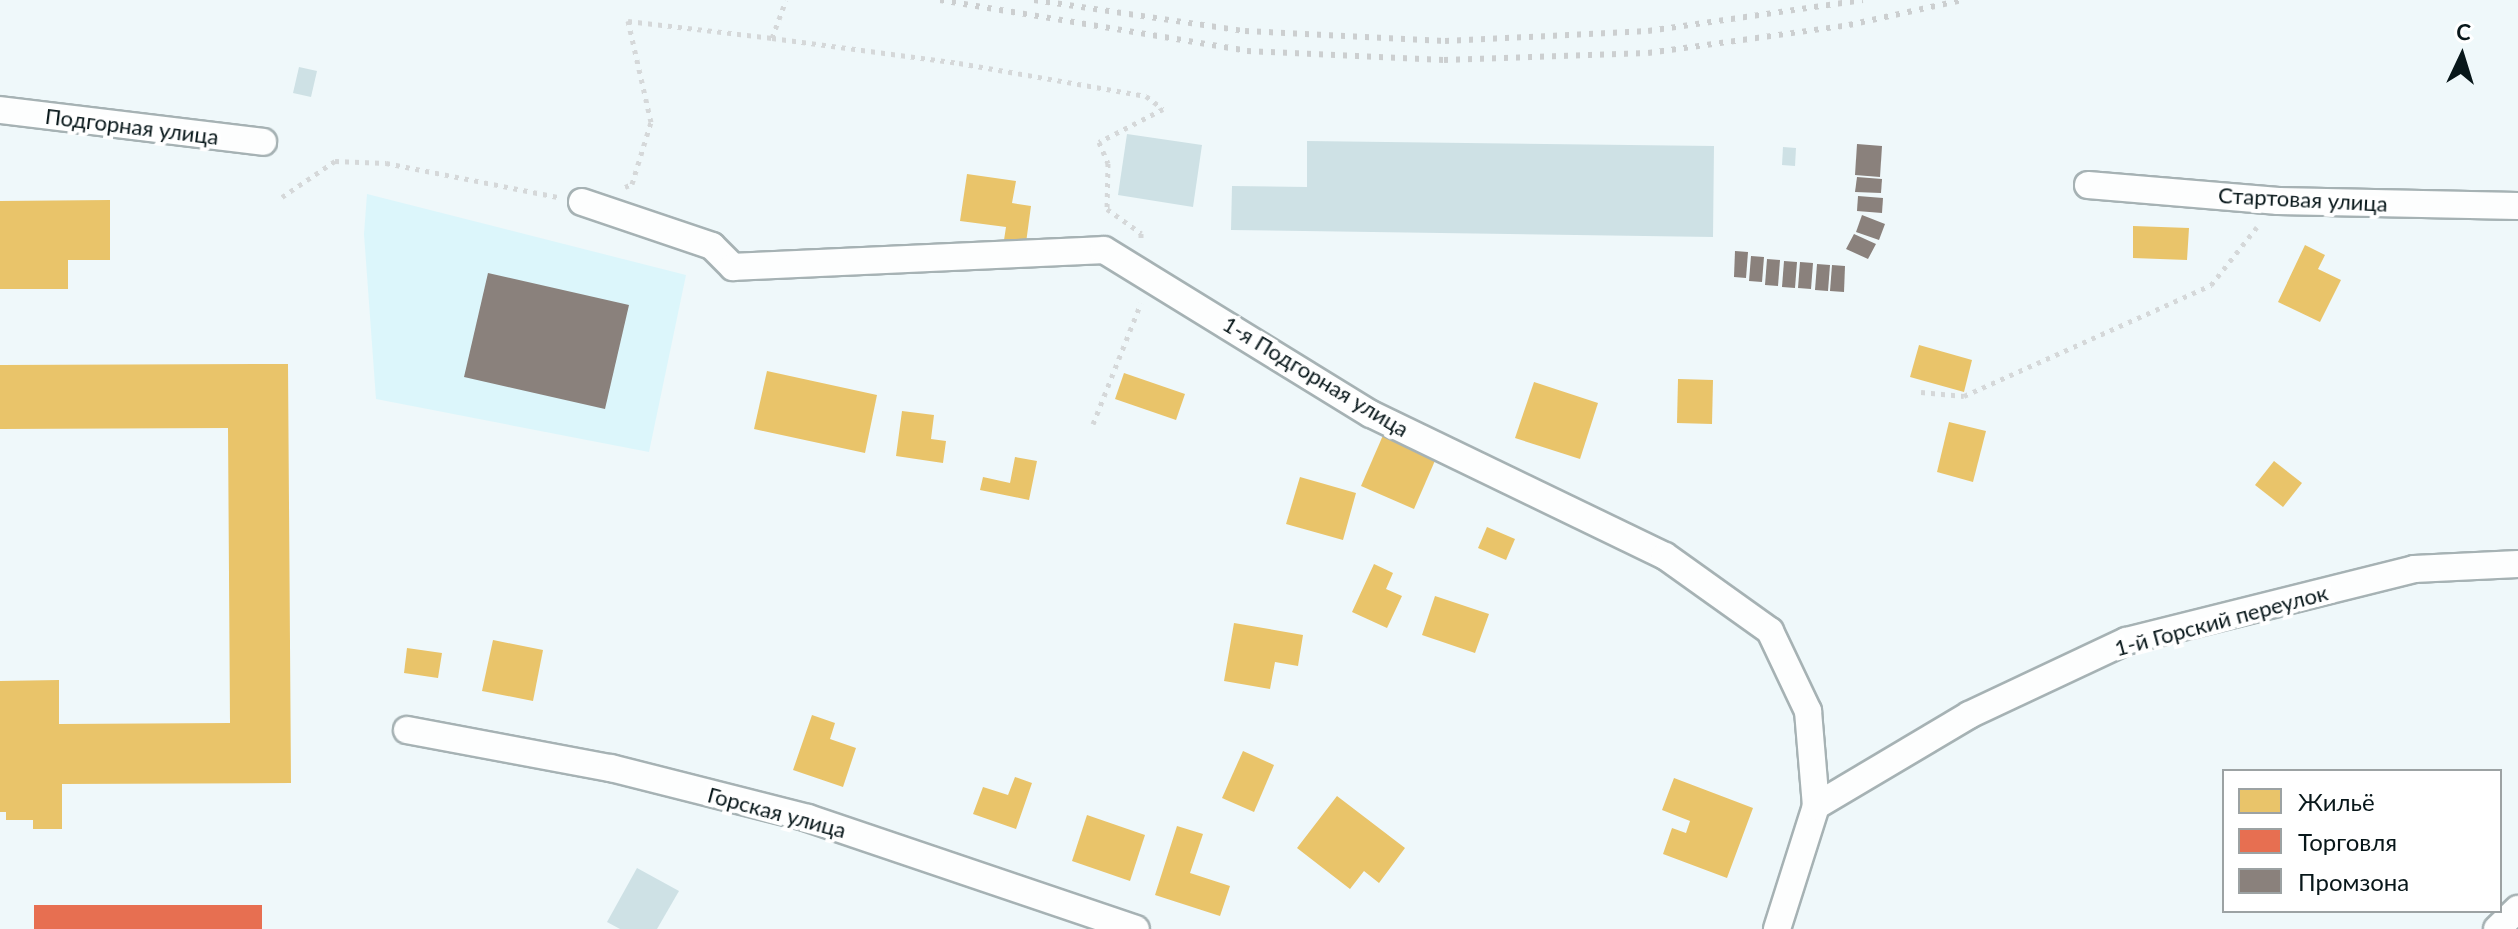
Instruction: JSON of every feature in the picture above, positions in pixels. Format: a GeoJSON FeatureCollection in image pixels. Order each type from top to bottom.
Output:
{"type":"FeatureCollection","features":[{"type":"Feature","properties":{"kind":"street","name":"Подгорная улица"},"geometry":{"type":"LineString","coordinates":[[0,110],[263,142]]}},
{"type":"Feature","properties":{"kind":"street","name":"Стартовая улица"},"geometry":{"type":"LineString","coordinates":[[2088,185],[2278,201],[2518,206]]}},
{"type":"Feature","properties":{"kind":"street","name":"1-я Подгорная улица"},"geometry":{"type":"LineString","coordinates":[[582,202],[712,246],[733,267],[1104,250],[1371,414],[1665,556],[1770,631],[1808,711],[1816,806],[1777,929]]}},
{"type":"Feature","properties":{"kind":"street","name":"1-й Горский переулок"},"geometry":{"type":"LineString","coordinates":[[1816,806],[1969,715],[2126,641],[2414,569],[2518,564]]}},
{"type":"Feature","properties":{"kind":"street","name":"Горская улица"},"geometry":{"type":"LineString","coordinates":[[407,730],[611,768],[808,818],[1136,929]]}},
{"type":"Feature","properties":{"kind":"street"},"geometry":{"type":"LineString","coordinates":[[2497,929],[2518,909]]}},
{"type":"Feature","properties":{"kind":"path"},"geometry":{"type":"LineString","coordinates":[[772,38],[786,0]]}},
{"type":"Feature","properties":{"kind":"path"},"geometry":{"type":"LineString","coordinates":[[282,197],[335,161],[386,163],[582,202],[632,184],[651,122],[628,21],[959,63],[1146,96],[1163,109],[1099,142],[1108,163],[1107,209],[1141,233],[1143,276],[1141,304],[1093,424]]}},
{"type":"Feature","properties":{"kind":"path"},"geometry":{"type":"LineString","coordinates":[[1921,392],[1964,396],[2211,285],[2278,201]]}},
{"type":"Feature","properties":{"kind":"shaded area"},"geometry":{"type":"Polygon","coordinates":[[[367,194],[686,275],[649,452],[376,399],[364,234],[367,194]]]}},
{"type":"Feature","properties":{"kind":"building: Жильё"},"geometry":{"type":"Polygon","coordinates":[[[967,174],[1016,181],[1012,203],[1031,206],[1026,243],[1004,240],[1006,227],[960,221],[967,174]]]}},
{"type":"Feature","properties":{"kind":"building: Жильё"},"geometry":{"type":"Polygon","coordinates":[[[110,200],[110,260],[68,260],[68,289],[0,289],[0,201],[110,200]]]}},
{"type":"Feature","properties":{"kind":"building: Жильё"},"geometry":{"type":"Polygon","coordinates":[[[2133,226],[2189,228],[2187,260],[2133,258],[2133,226]]]}},
{"type":"Feature","properties":{"kind":"building: Жильё"},"geometry":{"type":"Polygon","coordinates":[[[2305,245],[2325,255],[2318,269],[2341,280],[2320,322],[2278,302],[2305,245]]]}},
{"type":"Feature","properties":{"kind":"building: Жильё"},"geometry":{"type":"Polygon","coordinates":[[[1919,345],[1972,360],[1964,392],[1910,377],[1919,345]]]}},
{"type":"Feature","properties":{"kind":"building: Жильё"},"geometry":{"type":"Polygon","coordinates":[[[288,364],[291,783],[62,784],[62,829],[33,829],[33,820],[6,820],[6,812],[0,812],[0,681],[59,680],[59,724],[230,723],[228,428],[0,429],[0,365],[288,364]]]}},
{"type":"Feature","properties":{"kind":"building: Жильё"},"geometry":{"type":"Polygon","coordinates":[[[767,371],[877,395],[865,453],[754,429],[767,371]]]}},
{"type":"Feature","properties":{"kind":"building: Жильё"},"geometry":{"type":"Polygon","coordinates":[[[1124,373],[1185,394],[1176,420],[1115,399],[1124,373]]]}},
{"type":"Feature","properties":{"kind":"building: Жильё"},"geometry":{"type":"Polygon","coordinates":[[[1678,379],[1713,380],[1712,424],[1677,423],[1678,379]]]}},
{"type":"Feature","properties":{"kind":"building: Жильё"},"geometry":{"type":"Polygon","coordinates":[[[1534,382],[1598,403],[1580,459],[1515,438],[1534,382]]]}},
{"type":"Feature","properties":{"kind":"building: Жильё"},"geometry":{"type":"Polygon","coordinates":[[[902,411],[934,415],[931,439],[946,441],[943,463],[896,456],[902,411]]]}},
{"type":"Feature","properties":{"kind":"building: Жильё"},"geometry":{"type":"Polygon","coordinates":[[[1949,422],[1986,431],[1973,482],[1937,472],[1949,422]]]}},
{"type":"Feature","properties":{"kind":"building: Жильё"},"geometry":{"type":"Polygon","coordinates":[[[1384,433],[1437,456],[1414,509],[1361,486],[1384,433]]]}},
{"type":"Feature","properties":{"kind":"building: Жильё"},"geometry":{"type":"Polygon","coordinates":[[[1015,457],[1037,461],[1029,500],[980,490],[983,477],[1010,483],[1015,457]]]}},
{"type":"Feature","properties":{"kind":"building: Жильё"},"geometry":{"type":"Polygon","coordinates":[[[2274,461],[2302,483],[2283,507],[2255,485],[2274,461]]]}},
{"type":"Feature","properties":{"kind":"building: Жильё"},"geometry":{"type":"Polygon","coordinates":[[[1300,477],[1356,493],[1343,540],[1286,524],[1300,477]]]}},
{"type":"Feature","properties":{"kind":"building: Жильё"},"geometry":{"type":"Polygon","coordinates":[[[1487,527],[1515,539],[1506,560],[1478,548],[1487,527]]]}},
{"type":"Feature","properties":{"kind":"building: Жильё"},"geometry":{"type":"Polygon","coordinates":[[[1374,564],[1393,573],[1386,589],[1402,596],[1387,628],[1352,612],[1374,564]]]}},
{"type":"Feature","properties":{"kind":"building: Жильё"},"geometry":{"type":"Polygon","coordinates":[[[1435,596],[1489,614],[1475,653],[1422,635],[1435,596]]]}},
{"type":"Feature","properties":{"kind":"building: Жильё"},"geometry":{"type":"Polygon","coordinates":[[[1234,623],[1303,635],[1298,666],[1275,662],[1270,689],[1224,681],[1234,623]]]}},
{"type":"Feature","properties":{"kind":"building: Жильё"},"geometry":{"type":"Polygon","coordinates":[[[493,640],[543,650],[533,701],[482,691],[493,640]]]}},
{"type":"Feature","properties":{"kind":"building: Жильё"},"geometry":{"type":"Polygon","coordinates":[[[407,648],[442,653],[438,678],[404,673],[407,648]]]}},
{"type":"Feature","properties":{"kind":"building: Жильё"},"geometry":{"type":"Polygon","coordinates":[[[812,715],[835,723],[830,739],[856,748],[843,787],[793,770],[812,715]]]}},
{"type":"Feature","properties":{"kind":"building: Жильё"},"geometry":{"type":"Polygon","coordinates":[[[1243,751],[1274,765],[1254,812],[1222,798],[1243,751]]]}},
{"type":"Feature","properties":{"kind":"building: Жильё"},"geometry":{"type":"Polygon","coordinates":[[[1015,777],[1032,783],[1016,829],[973,814],[983,787],[1008,795],[1015,777]]]}},
{"type":"Feature","properties":{"kind":"building: Жильё"},"geometry":{"type":"Polygon","coordinates":[[[1674,778],[1753,808],[1727,878],[1663,854],[1672,828],[1686,833],[1690,821],[1662,810],[1674,778]]]}},
{"type":"Feature","properties":{"kind":"building: Жильё"},"geometry":{"type":"Polygon","coordinates":[[[1337,796],[1405,848],[1379,883],[1364,871],[1350,889],[1297,848],[1337,796]]]}},
{"type":"Feature","properties":{"kind":"building: Жильё"},"geometry":{"type":"Polygon","coordinates":[[[1087,815],[1145,835],[1130,881],[1072,861],[1087,815]]]}},
{"type":"Feature","properties":{"kind":"building: Жильё"},"geometry":{"type":"Polygon","coordinates":[[[1177,826],[1203,834],[1190,873],[1230,886],[1220,916],[1155,895],[1177,826]]]}},
{"type":"Feature","properties":{"kind":"building: Торговля"},"geometry":{"type":"Polygon","coordinates":[[[34,905],[262,905],[262,929],[34,929],[34,905]]]}},
{"type":"Feature","properties":{"kind":"building: Промзона"},"geometry":{"type":"Polygon","coordinates":[[[1857,144],[1882,146],[1880,177],[1855,175],[1857,144]]]}},
{"type":"Feature","properties":{"kind":"building: Промзона"},"geometry":{"type":"Polygon","coordinates":[[[1857,177],[1882,179],[1881,193],[1855,192],[1857,177]]]}},
{"type":"Feature","properties":{"kind":"building: Промзона"},"geometry":{"type":"Polygon","coordinates":[[[1858,196],[1883,198],[1882,213],[1857,211],[1858,196]]]}},
{"type":"Feature","properties":{"kind":"building: Промзона"},"geometry":{"type":"Polygon","coordinates":[[[1862,215],[1885,224],[1879,240],[1856,232],[1862,215]]]}},
{"type":"Feature","properties":{"kind":"building: Промзона"},"geometry":{"type":"Polygon","coordinates":[[[1854,234],[1876,244],[1868,259],[1846,249],[1854,234]]]}},
{"type":"Feature","properties":{"kind":"building: Промзона"},"geometry":{"type":"Polygon","coordinates":[[[1735,251],[1748,252],[1746,278],[1734,277],[1735,251]]]}},
{"type":"Feature","properties":{"kind":"building: Промзона"},"geometry":{"type":"Polygon","coordinates":[[[1751,256],[1764,257],[1762,282],[1749,281],[1751,256]]]}},
{"type":"Feature","properties":{"kind":"building: Промзона"},"geometry":{"type":"Polygon","coordinates":[[[1767,259],[1780,260],[1778,286],[1765,285],[1767,259]]]}},
{"type":"Feature","properties":{"kind":"building: Промзона"},"geometry":{"type":"Polygon","coordinates":[[[1784,261],[1797,262],[1795,288],[1782,287],[1784,261]]]}},
{"type":"Feature","properties":{"kind":"building: Промзона"},"geometry":{"type":"Polygon","coordinates":[[[1800,262],[1813,263],[1811,289],[1798,288],[1800,262]]]}},
{"type":"Feature","properties":{"kind":"building: Промзона"},"geometry":{"type":"Polygon","coordinates":[[[1817,264],[1830,265],[1828,291],[1815,290],[1817,264]]]}},
{"type":"Feature","properties":{"kind":"building: Промзона"},"geometry":{"type":"Polygon","coordinates":[[[1832,265],[1845,266],[1844,292],[1830,291],[1832,265]]]}},
{"type":"Feature","properties":{"kind":"building: Промзона"},"geometry":{"type":"Polygon","coordinates":[[[488,273],[629,305],[605,409],[464,377],[488,273]]]}},
{"type":"Feature","properties":{"kind":"building: Прочее"},"geometry":{"type":"Polygon","coordinates":[[[299,67],[317,71],[311,97],[293,93],[299,67]]]}},
{"type":"Feature","properties":{"kind":"building: Прочее"},"geometry":{"type":"Polygon","coordinates":[[[1127,134],[1202,145],[1193,207],[1118,195],[1127,134]]]}},
{"type":"Feature","properties":{"kind":"building: Прочее"},"geometry":{"type":"Polygon","coordinates":[[[1307,141],[1714,146],[1713,237],[1231,230],[1232,186],[1307,187],[1307,141]]]}},
{"type":"Feature","properties":{"kind":"building: Прочее"},"geometry":{"type":"Polygon","coordinates":[[[1783,147],[1796,148],[1795,166],[1782,165],[1783,147]]]}},
{"type":"Feature","properties":{"kind":"building: Прочее"},"geometry":{"type":"Polygon","coordinates":[[[637,868],[679,891],[657,929],[620,929],[607,922],[637,868]]]}},
{"type":"Feature","properties":{"kind":"railway"},"geometry":{"type":"LineString","coordinates":[[940,0],[1247,51],[1444,60],[1648,53],[1849,25],[1963,0]]}},
{"type":"Feature","properties":{"kind":"railway"},"geometry":{"type":"LineString","coordinates":[[1034,0],[1245,31],[1445,41],[1648,31],[1863,0]]}}]}
